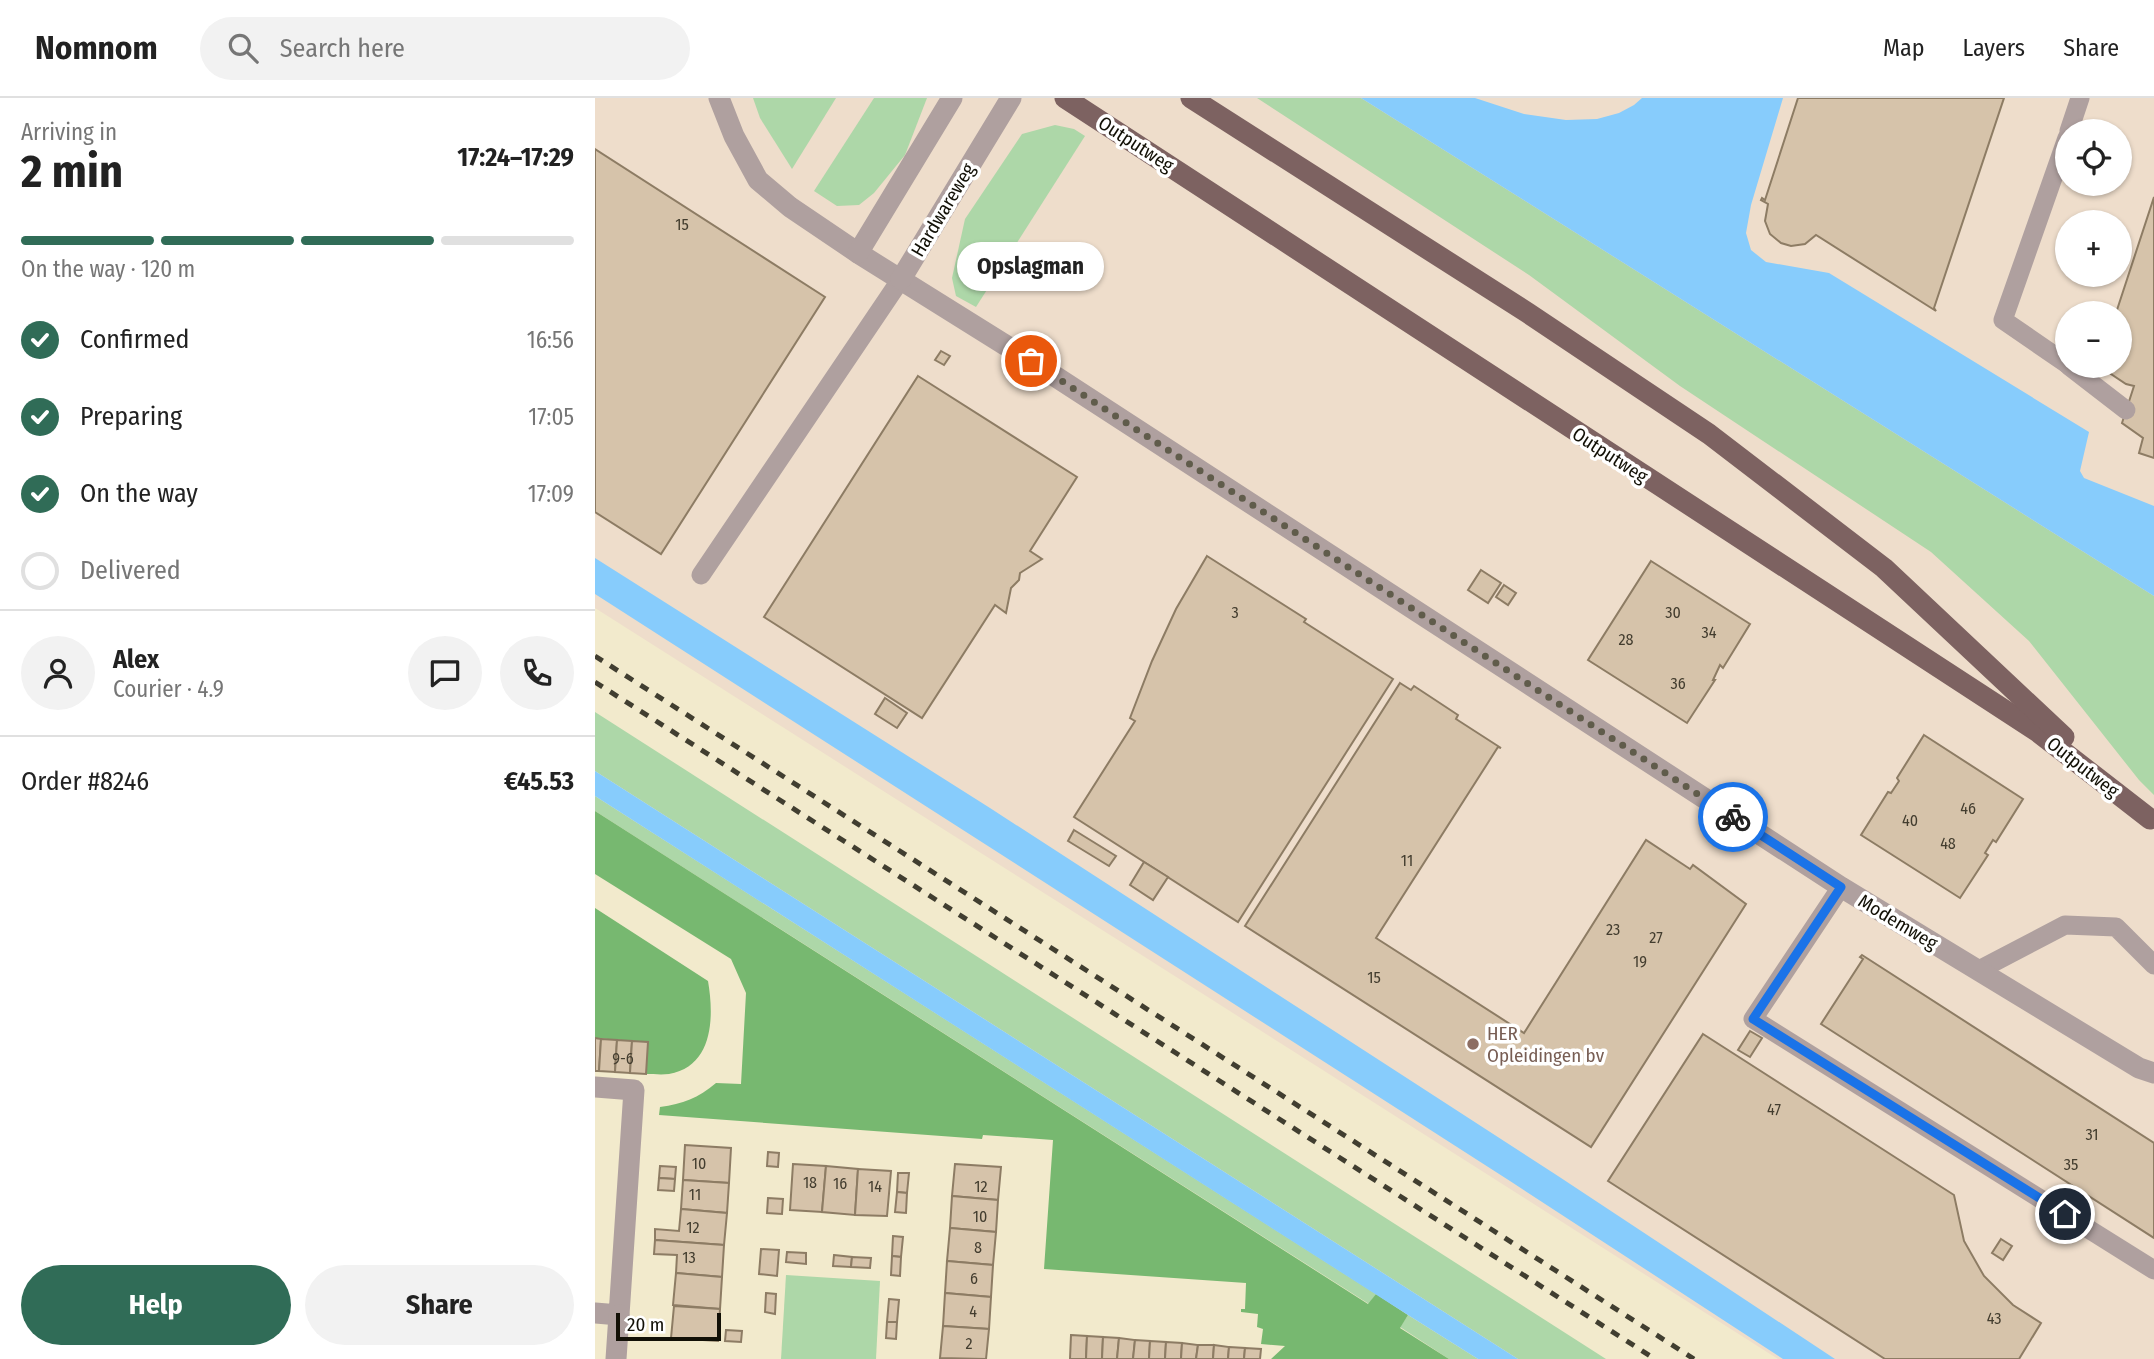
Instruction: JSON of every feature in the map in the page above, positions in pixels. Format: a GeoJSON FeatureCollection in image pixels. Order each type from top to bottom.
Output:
{"type":"FeatureCollection","features":[{"type":"Feature","properties":{"kind":"main road","name":"Outputweg"},"geometry":{"type":"LineString","coordinates":[[1065,98],[2038,732],[2152,821]]}},
{"type":"Feature","properties":{"kind":"main road","name":"Outputweg"},"geometry":{"type":"LineString","coordinates":[[1191,98],[1528,313],[1709,435],[1885,568],[2152,821]]}},
{"type":"Feature","properties":{"kind":"street","name":"Hardwareweg"},"geometry":{"type":"LineString","coordinates":[[719,98],[734,136],[758,180],[790,207],[901,279],[1011,98]]}},
{"type":"Feature","properties":{"kind":"street"},"geometry":{"type":"LineString","coordinates":[[858,253],[952,98]]}},
{"type":"Feature","properties":{"kind":"street","name":"Modemweg"},"geometry":{"type":"LineString","coordinates":[[901,279],[1841,887],[2139,1068],[2154,1073]]}},
{"type":"Feature","properties":{"kind":"street"},"geometry":{"type":"LineString","coordinates":[[595,1087],[634,1090],[616,1359]]}},
{"type":"Feature","properties":{"kind":"street"},"geometry":{"type":"LineString","coordinates":[[595,1313],[619,1315]]}},
{"type":"Feature","properties":{"kind":"lane"},"geometry":{"type":"LineString","coordinates":[[2073,119],[2081,98]]}},
{"type":"Feature","properties":{"kind":"lane"},"geometry":{"type":"LineString","coordinates":[[2055,172],[2003,320],[2055,356]]}},
{"type":"Feature","properties":{"kind":"lane"},"geometry":{"type":"LineString","coordinates":[[701,575],[901,279]]}},
{"type":"Feature","properties":{"kind":"lane"},"geometry":{"type":"LineString","coordinates":[[2085,378],[2126,410]]}},
{"type":"Feature","properties":{"kind":"lane"},"geometry":{"type":"LineString","coordinates":[[1841,887],[1753,1019],[2154,1270]]}},
{"type":"Feature","properties":{"kind":"lane"},"geometry":{"type":"LineString","coordinates":[[1979,970],[2065,925],[2116,927],[2154,965]]}},
{"type":"Feature","properties":{"kind":"shaded area"},"geometry":{"type":"Polygon","coordinates":[[[595,98],[2154,98],[2154,1359],[1778,1359],[595,608],[595,98]]]}},
{"type":"Feature","properties":{"kind":"green space"},"geometry":{"type":"Polygon","coordinates":[[[753,98],[836,98],[792,169],[760,118],[753,98]]]}},
{"type":"Feature","properties":{"kind":"green space"},"geometry":{"type":"Polygon","coordinates":[[[874,98],[927,98],[905,155],[874,193],[859,205],[837,206],[814,191],[874,98]]]}},
{"type":"Feature","properties":{"kind":"green space"},"geometry":{"type":"Polygon","coordinates":[[[1257,98],[1361,98],[2154,596],[2154,795],[2139,780],[2029,641],[1931,552],[1680,386],[1529,275],[1257,98]]]}},
{"type":"Feature","properties":{"kind":"green space"},"geometry":{"type":"Polygon","coordinates":[[[1055,125],[1074,129],[1085,136],[976,307],[956,296],[952,278],[965,219],[1022,134],[1055,125]]]}},
{"type":"Feature","properties":{"kind":"green space"},"geometry":{"type":"Polygon","coordinates":[[[595,712],[1606,1359],[1518,1359],[595,771],[595,712]]]}},
{"type":"Feature","properties":{"kind":"green space"},"geometry":{"type":"Polygon","coordinates":[[[595,796],[1376,1294],[1369,1304],[595,811],[595,796]]]}},
{"type":"Feature","properties":{"kind":"green space"},"geometry":{"type":"Polygon","coordinates":[[[595,811],[1368,1304],[1376,1294],[1408,1315],[1400,1328],[1449,1359],[1271,1359],[1285,1346],[1261,1344],[1263,1329],[1257,1327],[1258,1314],[1241,1312],[1241,1309],[1245,1309],[1246,1283],[1044,1269],[1053,1140],[983,1135],[982,1139],[659,1115],[660,1107],[690,1100],[716,1083],[741,1084],[746,993],[731,959],[595,874],[595,811]]]}},
{"type":"Feature","properties":{"kind":"green space"},"geometry":{"type":"Polygon","coordinates":[[[595,908],[708,981],[711,1009],[708,1038],[695,1061],[684,1069],[669,1074],[646,1074],[648,1042],[595,1038],[595,908]]]}},
{"type":"Feature","properties":{"kind":"green space"},"geometry":{"type":"Polygon","coordinates":[[[786,1275],[880,1281],[876,1359],[781,1359],[786,1275]]]}},
{"type":"Feature","properties":{"kind":"green space"},"geometry":{"type":"Polygon","coordinates":[[[1408,1315],[1478,1359],[1449,1359],[1400,1327],[1408,1315]]]}},
{"type":"Feature","properties":{"kind":"water"},"geometry":{"type":"Polygon","coordinates":[[[1361,98],[1475,98],[1524,114],[1566,120],[1597,119],[1619,113],[1642,98],[1783,98],[1751,205],[1746,233],[1751,250],[1766,262],[1829,273],[2089,432],[2080,471],[2084,478],[2154,506],[2154,596],[1361,98]]]}},
{"type":"Feature","properties":{"kind":"water"},"geometry":{"type":"Polygon","coordinates":[[[595,558],[990,808],[1835,1359],[1783,1359],[595,594],[595,558]]]}},
{"type":"Feature","properties":{"kind":"water"},"geometry":{"type":"Polygon","coordinates":[[[595,771],[1518,1359],[1478,1359],[1408,1315],[595,796],[595,771]]]}},
{"type":"Feature","properties":{"kind":"building"},"geometry":{"type":"Polygon","coordinates":[[[1798,98],[2004,98],[1934,308],[1936,311],[1816,235],[1805,244],[1791,246],[1781,243],[1770,234],[1765,221],[1768,204],[1761,200],[1765,200],[1798,98]]]}},
{"type":"Feature","properties":{"kind":"building"},"geometry":{"type":"Polygon","coordinates":[[[595,149],[825,297],[661,554],[595,512],[595,149]]]}},
{"type":"Feature","properties":{"kind":"building"},"geometry":{"type":"Polygon","coordinates":[[[2154,197],[2154,458],[2139,453],[2143,438],[2122,423],[2134,386],[2117,378],[2132,378],[2132,301],[2120,301],[2125,287],[2132,287],[2132,264],[2154,197]]]}},
{"type":"Feature","properties":{"kind":"building"},"geometry":{"type":"Polygon","coordinates":[[[941,351],[950,356],[944,365],[935,360],[941,351]]]}},
{"type":"Feature","properties":{"kind":"building"},"geometry":{"type":"Polygon","coordinates":[[[918,376],[1077,477],[1030,551],[1042,559],[1020,573],[1019,580],[1011,588],[1006,613],[995,605],[922,718],[764,617],[918,376]]]}},
{"type":"Feature","properties":{"kind":"building"},"geometry":{"type":"Polygon","coordinates":[[[1207,556],[1393,679],[1238,922],[1074,817],[1135,721],[1130,718],[1152,661],[1176,609],[1207,556]]]}},
{"type":"Feature","properties":{"kind":"building"},"geometry":{"type":"Polygon","coordinates":[[[1651,561],[1750,624],[1723,668],[1720,665],[1715,680],[1687,723],[1588,660],[1651,561]]]}},
{"type":"Feature","properties":{"kind":"building"},"geometry":{"type":"Polygon","coordinates":[[[1481,570],[1501,583],[1488,603],[1468,590],[1481,570]]]}},
{"type":"Feature","properties":{"kind":"building"},"geometry":{"type":"Polygon","coordinates":[[[1504,585],[1516,593],[1508,605],[1496,597],[1504,585]]]}},
{"type":"Feature","properties":{"kind":"building"},"geometry":{"type":"Polygon","coordinates":[[[1400,683],[1411,690],[1414,686],[1458,715],[1456,719],[1501,748],[1498,747],[1376,938],[1524,1033],[1646,840],[1690,869],[1693,865],[1746,904],[1591,1147],[1245,926],[1400,683]]]}},
{"type":"Feature","properties":{"kind":"building"},"geometry":{"type":"Polygon","coordinates":[[[885,698],[907,713],[897,728],[875,714],[885,698]]]}},
{"type":"Feature","properties":{"kind":"building"},"geometry":{"type":"Polygon","coordinates":[[[1924,735],[2023,799],[1996,842],[1993,840],[1985,853],[1988,855],[1960,898],[1861,835],[1888,792],[1891,793],[1899,781],[1897,778],[1924,735]]]}},
{"type":"Feature","properties":{"kind":"building"},"geometry":{"type":"Polygon","coordinates":[[[1074,830],[1116,856],[1109,866],[1068,841],[1074,830]]]}},
{"type":"Feature","properties":{"kind":"building"},"geometry":{"type":"Polygon","coordinates":[[[1144,862],[1168,877],[1153,900],[1130,885],[1144,862]]]}},
{"type":"Feature","properties":{"kind":"building"},"geometry":{"type":"Polygon","coordinates":[[[1862,955],[2154,1143],[2154,1238],[1821,1024],[1863,959],[1860,957],[1862,955]]]}},
{"type":"Feature","properties":{"kind":"building"},"geometry":{"type":"Polygon","coordinates":[[[1750,1031],[1762,1038],[1750,1057],[1738,1050],[1750,1031]]]}},
{"type":"Feature","properties":{"kind":"building"},"geometry":{"type":"Polygon","coordinates":[[[1703,1034],[1954,1195],[1964,1241],[1984,1276],[2013,1305],[2041,1323],[2019,1359],[1885,1359],[1608,1181],[1703,1034]]]}},
{"type":"Feature","properties":{"kind":"building"},"geometry":{"type":"Polygon","coordinates":[[[595,1038],[601,1039],[599,1071],[595,1071],[595,1038]]]}},
{"type":"Feature","properties":{"kind":"building"},"geometry":{"type":"Polygon","coordinates":[[[601,1039],[617,1040],[615,1072],[599,1071],[601,1039]]]}},
{"type":"Feature","properties":{"kind":"building"},"geometry":{"type":"Polygon","coordinates":[[[617,1040],[632,1041],[630,1073],[615,1072],[617,1040]]]}},
{"type":"Feature","properties":{"kind":"building"},"geometry":{"type":"Polygon","coordinates":[[[632,1041],[648,1042],[646,1074],[630,1073],[632,1041]]]}},
{"type":"Feature","properties":{"kind":"building"},"geometry":{"type":"Polygon","coordinates":[[[685,1145],[731,1148],[729,1183],[683,1180],[685,1145]]]}},
{"type":"Feature","properties":{"kind":"building"},"geometry":{"type":"Polygon","coordinates":[[[768,1152],[779,1153],[778,1167],[767,1166],[768,1152]]]}},
{"type":"Feature","properties":{"kind":"building"},"geometry":{"type":"Polygon","coordinates":[[[793,1164],[826,1166],[822,1212],[790,1210],[793,1164]]]}},
{"type":"Feature","properties":{"kind":"building"},"geometry":{"type":"Polygon","coordinates":[[[955,1164],[1001,1167],[998,1200],[952,1196],[955,1164]]]}},
{"type":"Feature","properties":{"kind":"building"},"geometry":{"type":"Polygon","coordinates":[[[660,1166],[676,1167],[675,1179],[659,1178],[660,1166]]]}},
{"type":"Feature","properties":{"kind":"building"},"geometry":{"type":"Polygon","coordinates":[[[826,1166],[858,1169],[855,1215],[822,1212],[826,1166]]]}},
{"type":"Feature","properties":{"kind":"building"},"geometry":{"type":"Polygon","coordinates":[[[858,1169],[891,1171],[887,1216],[855,1215],[858,1169]]]}},
{"type":"Feature","properties":{"kind":"building"},"geometry":{"type":"Polygon","coordinates":[[[898,1173],[909,1173],[907,1193],[897,1192],[898,1173]]]}},
{"type":"Feature","properties":{"kind":"building"},"geometry":{"type":"Polygon","coordinates":[[[659,1178],[675,1179],[674,1191],[658,1190],[659,1178]]]}},
{"type":"Feature","properties":{"kind":"building"},"geometry":{"type":"Polygon","coordinates":[[[683,1180],[729,1183],[727,1213],[681,1209],[683,1180]]]}},
{"type":"Feature","properties":{"kind":"building"},"geometry":{"type":"Polygon","coordinates":[[[897,1192],[907,1193],[906,1213],[895,1212],[897,1192]]]}},
{"type":"Feature","properties":{"kind":"building"},"geometry":{"type":"Polygon","coordinates":[[[952,1196],[998,1200],[996,1232],[950,1228],[952,1196]]]}},
{"type":"Feature","properties":{"kind":"building"},"geometry":{"type":"Polygon","coordinates":[[[768,1198],[783,1199],[782,1214],[767,1213],[768,1198]]]}},
{"type":"Feature","properties":{"kind":"building"},"geometry":{"type":"Polygon","coordinates":[[[681,1209],[727,1213],[724,1245],[655,1240],[655,1229],[679,1231],[681,1209]]]}},
{"type":"Feature","properties":{"kind":"building"},"geometry":{"type":"Polygon","coordinates":[[[950,1228],[996,1232],[993,1265],[947,1261],[950,1228]]]}},
{"type":"Feature","properties":{"kind":"building"},"geometry":{"type":"Polygon","coordinates":[[[893,1236],[903,1237],[901,1257],[892,1256],[893,1236]]]}},
{"type":"Feature","properties":{"kind":"building"},"geometry":{"type":"Polygon","coordinates":[[[2001,1239],[2012,1246],[2003,1260],[1992,1253],[2001,1239]]]}},
{"type":"Feature","properties":{"kind":"building"},"geometry":{"type":"Polygon","coordinates":[[[655,1240],[724,1245],[722,1277],[676,1273],[677,1255],[654,1254],[655,1240]]]}},
{"type":"Feature","properties":{"kind":"building"},"geometry":{"type":"Polygon","coordinates":[[[761,1249],[779,1250],[777,1276],[759,1274],[761,1249]]]}},
{"type":"Feature","properties":{"kind":"building"},"geometry":{"type":"Polygon","coordinates":[[[787,1252],[806,1253],[806,1264],[786,1262],[787,1252]]]}},
{"type":"Feature","properties":{"kind":"building"},"geometry":{"type":"Polygon","coordinates":[[[834,1255],[852,1257],[851,1267],[833,1266],[834,1255]]]}},
{"type":"Feature","properties":{"kind":"building"},"geometry":{"type":"Polygon","coordinates":[[[892,1256],[901,1257],[900,1276],[891,1275],[892,1256]]]}},
{"type":"Feature","properties":{"kind":"building"},"geometry":{"type":"Polygon","coordinates":[[[852,1257],[871,1258],[870,1268],[851,1267],[852,1257]]]}},
{"type":"Feature","properties":{"kind":"building"},"geometry":{"type":"Polygon","coordinates":[[[947,1261],[993,1265],[991,1297],[945,1293],[947,1261]]]}},
{"type":"Feature","properties":{"kind":"building"},"geometry":{"type":"Polygon","coordinates":[[[676,1273],[722,1277],[720,1309],[673,1305],[676,1273]]]}},
{"type":"Feature","properties":{"kind":"building"},"geometry":{"type":"Polygon","coordinates":[[[766,1293],[776,1294],[775,1314],[765,1312],[766,1293]]]}},
{"type":"Feature","properties":{"kind":"building"},"geometry":{"type":"Polygon","coordinates":[[[945,1293],[991,1297],[989,1329],[943,1326],[945,1293]]]}},
{"type":"Feature","properties":{"kind":"building"},"geometry":{"type":"Polygon","coordinates":[[[889,1299],[899,1300],[897,1322],[887,1322],[889,1299]]]}},
{"type":"Feature","properties":{"kind":"building"},"geometry":{"type":"Polygon","coordinates":[[[674,1306],[720,1309],[718,1341],[671,1338],[674,1306]]]}},
{"type":"Feature","properties":{"kind":"building"},"geometry":{"type":"Polygon","coordinates":[[[887,1322],[897,1322],[896,1339],[886,1338],[887,1322]]]}},
{"type":"Feature","properties":{"kind":"building"},"geometry":{"type":"Polygon","coordinates":[[[943,1326],[989,1329],[986,1359],[940,1358],[943,1326]]]}},
{"type":"Feature","properties":{"kind":"building"},"geometry":{"type":"Polygon","coordinates":[[[726,1330],[742,1331],[741,1342],[725,1341],[726,1330]]]}},
{"type":"Feature","properties":{"kind":"building"},"geometry":{"type":"Polygon","coordinates":[[[1071,1335],[1087,1336],[1086,1359],[1070,1359],[1071,1335]]]}},
{"type":"Feature","properties":{"kind":"building"},"geometry":{"type":"Polygon","coordinates":[[[1087,1336],[1103,1337],[1102,1359],[1086,1359],[1087,1336]]]}},
{"type":"Feature","properties":{"kind":"building"},"geometry":{"type":"Polygon","coordinates":[[[1103,1337],[1119,1338],[1117,1359],[1102,1359],[1103,1337]]]}},
{"type":"Feature","properties":{"kind":"building"},"geometry":{"type":"Polygon","coordinates":[[[1119,1338],[1135,1340],[1133,1359],[1117,1359],[1119,1338]]]}},
{"type":"Feature","properties":{"kind":"building"},"geometry":{"type":"Polygon","coordinates":[[[1135,1340],[1150,1341],[1149,1359],[1133,1359],[1135,1340]]]}},
{"type":"Feature","properties":{"kind":"building"},"geometry":{"type":"Polygon","coordinates":[[[1150,1341],[1166,1342],[1165,1359],[1149,1359],[1150,1341]]]}},
{"type":"Feature","properties":{"kind":"building"},"geometry":{"type":"Polygon","coordinates":[[[1166,1342],[1182,1343],[1181,1359],[1165,1359],[1166,1342]]]}},
{"type":"Feature","properties":{"kind":"building"},"geometry":{"type":"Polygon","coordinates":[[[1182,1343],[1198,1345],[1196,1359],[1181,1359],[1182,1343]]]}},
{"type":"Feature","properties":{"kind":"building"},"geometry":{"type":"Polygon","coordinates":[[[1198,1345],[1214,1345],[1213,1359],[1196,1359],[1198,1345]]]}},
{"type":"Feature","properties":{"kind":"building"},"geometry":{"type":"Polygon","coordinates":[[[1214,1345],[1229,1347],[1228,1359],[1213,1359],[1214,1345]]]}},
{"type":"Feature","properties":{"kind":"building"},"geometry":{"type":"Polygon","coordinates":[[[1229,1347],[1245,1348],[1244,1359],[1228,1359],[1229,1347]]]}},
{"type":"Feature","properties":{"kind":"building"},"geometry":{"type":"Polygon","coordinates":[[[1245,1348],[1261,1349],[1260,1359],[1244,1359],[1245,1348]]]}},
{"type":"Feature","properties":{"kind":"railway"},"geometry":{"type":"LineString","coordinates":[[595,656],[1694,1359]]}},
{"type":"Feature","properties":{"kind":"railway"},"geometry":{"type":"LineString","coordinates":[[595,682],[1655,1359]]}},
{"type":"Feature","properties":{"kind":"way so far"},"geometry":{"type":"LineString","coordinates":[[1031,361],[1733,817]]}},
{"type":"Feature","properties":{"kind":"place","name":"Opslagman"},"geometry":{"type":"Point","coordinates":[1031,361]}},
{"type":"Feature","properties":{"kind":"place","name":"HER Opleidingen bv"},"geometry":{"type":"Point","coordinates":[1473,1044]}},
{"type":"Feature","properties":{"kind":"route"},"geometry":{"type":"LineString","coordinates":[[1733,817],[1841,887],[1753,1019],[2065,1214]]}}]}
